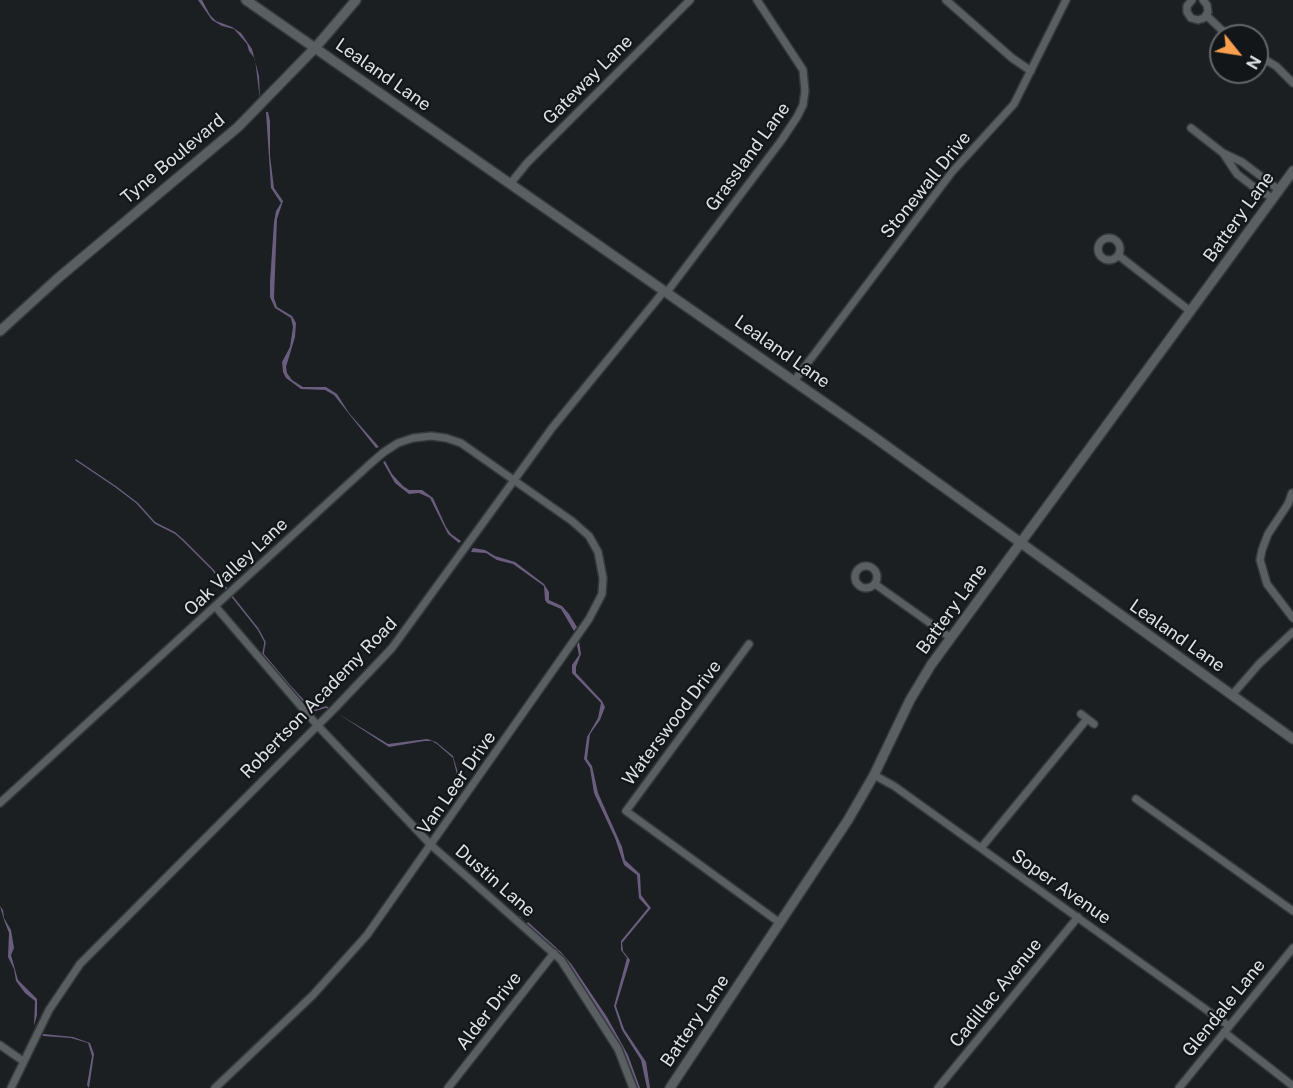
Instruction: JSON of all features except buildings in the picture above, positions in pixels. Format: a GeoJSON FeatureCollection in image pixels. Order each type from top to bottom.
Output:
{"type":"FeatureCollection","features":[{"type":"Feature","properties":{"kind":"street","name":"Lealand Lane"},"geometry":{"type":"LineString","coordinates":[[246,0],[794,381],[1293,739]]}},
{"type":"Feature","properties":{"kind":"street","name":"Tyne Boulevard"},"geometry":{"type":"LineString","coordinates":[[0,331],[81,258],[222,141],[315,48],[356,0]]}},
{"type":"Feature","properties":{"kind":"street","name":"Gateway Lane"},"geometry":{"type":"LineString","coordinates":[[510,184],[542,147],[690,0]]}},
{"type":"Feature","properties":{"kind":"street","name":"Grassland Lane"},"geometry":{"type":"LineString","coordinates":[[666,291],[781,141],[803,105],[806,91],[803,70],[757,0]]}},
{"type":"Feature","properties":{"kind":"street"},"geometry":{"type":"LineString","coordinates":[[946,0],[1012,58],[1031,70]]}},
{"type":"Feature","properties":{"kind":"street","name":"Stonewall Drive"},"geometry":{"type":"LineString","coordinates":[[794,381],[952,172],[1009,110],[1018,97],[1066,0]]}},
{"type":"Feature","properties":{"kind":"street"},"geometry":{"type":"LineString","coordinates":[[1192,0],[1187,7],[1190,17],[1198,20],[1206,15],[1208,6],[1203,0]]}},
{"type":"Feature","properties":{"kind":"street"},"geometry":{"type":"LineString","coordinates":[[1206,15],[1215,24]]}},
{"type":"Feature","properties":{"kind":"street"},"geometry":{"type":"LineString","coordinates":[[1269,62],[1293,84]]}},
{"type":"Feature","properties":{"kind":"street"},"geometry":{"type":"LineString","coordinates":[[1191,128],[1223,153],[1242,162],[1276,194]]}},
{"type":"Feature","properties":{"kind":"street"},"geometry":{"type":"LineString","coordinates":[[1223,153],[1238,174],[1254,188],[1276,194]]}},
{"type":"Feature","properties":{"kind":"street","name":"Battery Lane"},"geometry":{"type":"LineString","coordinates":[[670,1088],[848,820],[874,775],[910,700],[951,638],[1293,171]]}},
{"type":"Feature","properties":{"kind":"street"},"geometry":{"type":"LineString","coordinates":[[1118,255],[1190,311]]}},
{"type":"Feature","properties":{"kind":"street","name":"Robertson Academy Road"},"geometry":{"type":"LineString","coordinates":[[10,1088],[49,1010],[80,964],[358,685],[398,641],[563,415],[666,291]]}},
{"type":"Feature","properties":{"kind":"street","name":"Oak Valley Lane"},"geometry":{"type":"LineString","coordinates":[[0,804],[377,457],[406,440],[431,436],[454,441],[471,449],[514,480]]}},
{"type":"Feature","properties":{"kind":"street","name":"Van Leer Drive"},"geometry":{"type":"LineString","coordinates":[[215,1088],[332,977],[377,922],[588,619],[602,594],[601,562],[589,537],[577,525],[514,480]]}},
{"type":"Feature","properties":{"kind":"street"},"geometry":{"type":"LineString","coordinates":[[1292,493],[1288,504],[1268,534],[1260,560],[1267,584],[1293,618]]}},
{"type":"Feature","properties":{"kind":"street"},"geometry":{"type":"LineString","coordinates":[[875,584],[951,638]]}},
{"type":"Feature","properties":{"kind":"street","name":"Dustin Lane"},"geometry":{"type":"LineString","coordinates":[[215,606],[317,725],[431,845],[554,953],[604,1024],[618,1049],[633,1088]]}},
{"type":"Feature","properties":{"kind":"street"},"geometry":{"type":"LineString","coordinates":[[1232,695],[1259,664],[1293,632]]}},
{"type":"Feature","properties":{"kind":"street","name":"Waterswood Drive"},"geometry":{"type":"LineString","coordinates":[[749,644],[626,811],[780,923]]}},
{"type":"Feature","properties":{"kind":"street"},"geometry":{"type":"LineString","coordinates":[[981,848],[1084,716],[1094,724]]}},
{"type":"Feature","properties":{"kind":"street","name":"Soper Avenue"},"geometry":{"type":"LineString","coordinates":[[874,775],[894,786],[1078,917],[1226,1029],[1293,1086]]}},
{"type":"Feature","properties":{"kind":"street"},"geometry":{"type":"LineString","coordinates":[[1136,799],[1293,911]]}},
{"type":"Feature","properties":{"kind":"street","name":"Cadillac Avenue"},"geometry":{"type":"LineString","coordinates":[[938,1088],[1078,917]]}},
{"type":"Feature","properties":{"kind":"street","name":"Glendale Lane"},"geometry":{"type":"LineString","coordinates":[[1179,1088],[1293,948]]}},
{"type":"Feature","properties":{"kind":"street","name":"Alder Drive"},"geometry":{"type":"LineString","coordinates":[[448,1088],[554,953]]}},
{"type":"Feature","properties":{"kind":"street"},"geometry":{"type":"LineString","coordinates":[[0,1045],[23,1060]]}},
{"type":"Feature","properties":{"kind":"shaded area"},"geometry":{"type":"Polygon","coordinates":[[[198,0],[202,0],[216,21],[232,27],[241,33],[252,49],[254,58],[247,44],[234,29],[212,20],[198,0]]]}},
{"type":"Feature","properties":{"kind":"shaded area"},"geometry":{"type":"Polygon","coordinates":[[[255,62],[259,76],[260,100],[255,62]]]}},
{"type":"Feature","properties":{"kind":"shaded area"},"geometry":{"type":"Polygon","coordinates":[[[266,112],[268,112],[270,121],[270,156],[274,188],[283,201],[277,219],[274,298],[277,307],[292,316],[296,323],[295,337],[286,367],[287,373],[292,380],[303,387],[326,387],[337,394],[349,413],[379,447],[376,448],[334,395],[325,390],[301,389],[286,378],[283,372],[282,362],[290,347],[293,327],[291,318],[275,308],[270,297],[274,222],[276,211],[281,203],[271,188],[266,112]]]}},
{"type":"Feature","properties":{"kind":"shaded area"},"geometry":{"type":"Polygon","coordinates":[[[385,461],[392,474],[403,486],[409,490],[422,490],[433,498],[446,527],[461,541],[459,543],[448,534],[430,498],[419,493],[409,494],[395,483],[383,462],[385,461]]]}},
{"type":"Feature","properties":{"kind":"shaded area"},"geometry":{"type":"Polygon","coordinates":[[[473,548],[485,550],[495,556],[515,562],[544,584],[549,592],[549,600],[562,606],[569,614],[577,627],[574,631],[561,609],[545,600],[544,586],[513,564],[497,560],[486,553],[471,552],[473,548]]]}},
{"type":"Feature","properties":{"kind":"shaded area"},"geometry":{"type":"Polygon","coordinates":[[[579,641],[581,654],[576,673],[605,707],[600,720],[590,734],[587,759],[592,766],[598,793],[622,847],[625,860],[640,874],[641,895],[651,908],[622,943],[623,951],[630,960],[616,1006],[624,1029],[646,1062],[650,1088],[647,1088],[641,1060],[622,1030],[614,1006],[627,958],[621,950],[621,941],[648,908],[639,898],[637,875],[624,865],[615,838],[594,793],[590,768],[584,759],[587,737],[598,718],[601,703],[572,673],[572,665],[579,655],[577,645],[579,641]]]}},
{"type":"Feature","properties":{"kind":"shaded area"},"geometry":{"type":"Polygon","coordinates":[[[337,713],[388,744],[427,739],[436,742],[453,756],[459,776],[458,787],[453,758],[437,744],[424,741],[389,747],[337,713]]]}},
{"type":"Feature","properties":{"kind":"shaded area"},"geometry":{"type":"Polygon","coordinates":[[[0,906],[11,930],[14,948],[11,955],[18,980],[37,999],[34,1026],[35,1001],[16,981],[14,969],[8,957],[9,933],[4,920],[0,906]]]}},
{"type":"Feature","properties":{"kind":"shaded area"},"geometry":{"type":"Polygon","coordinates":[[[528,922],[572,965],[607,1017],[628,1055],[640,1088],[638,1088],[623,1050],[565,959],[526,924],[528,922]]]}},
{"type":"Feature","properties":{"kind":"shaded area"},"geometry":{"type":"Polygon","coordinates":[[[43,1034],[73,1037],[90,1043],[94,1054],[89,1088],[87,1085],[92,1056],[88,1043],[71,1038],[43,1036],[43,1034]]]}},
{"type":"Feature","properties":{"kind":"waterway"},"geometry":{"type":"LineString","coordinates":[[76,460],[137,503],[155,523],[175,533],[213,570],[228,591]]}},
{"type":"Feature","properties":{"kind":"waterway"},"geometry":{"type":"LineString","coordinates":[[231,595],[258,629],[265,642],[263,654],[290,686],[313,711],[326,707],[330,709]]}}]}
